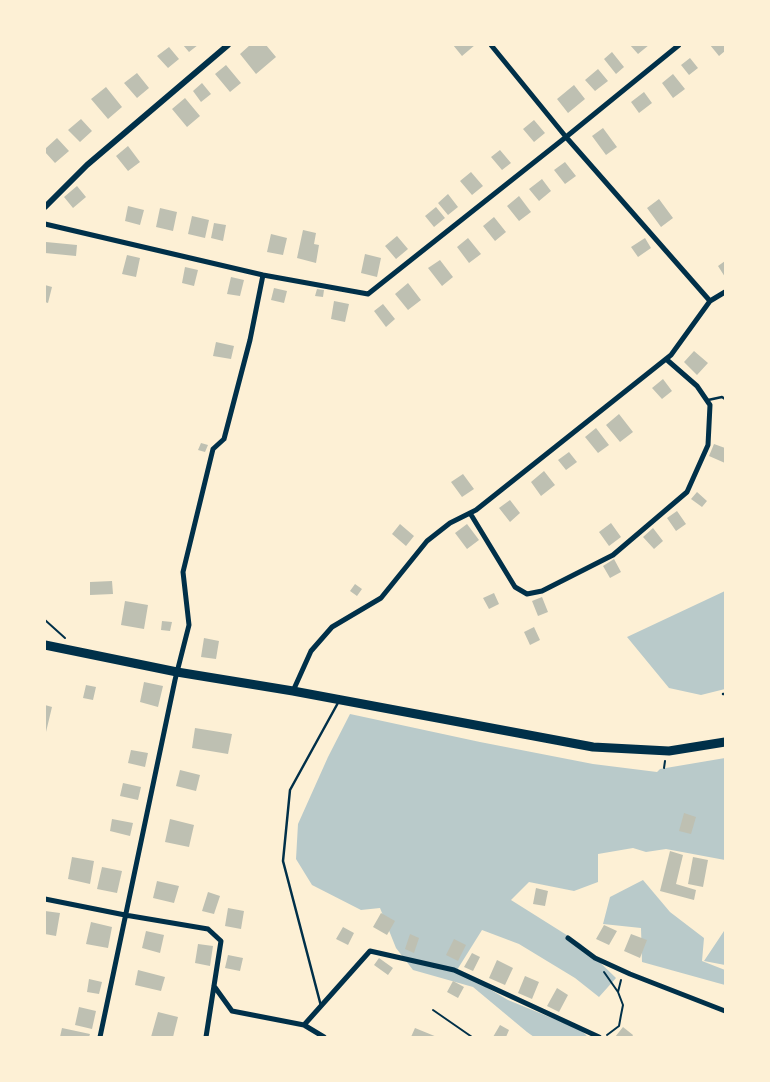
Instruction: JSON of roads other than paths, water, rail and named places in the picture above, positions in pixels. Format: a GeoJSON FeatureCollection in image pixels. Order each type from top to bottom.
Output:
{"type":"FeatureCollection","features":[{"type":"Feature","properties":{"kind":"main road"},"geometry":{"type":"LineString","coordinates":[[45,645],[177,672],[293,691],[593,748],[669,751],[725,742]]}},
{"type":"Feature","properties":{"kind":"street"},"geometry":{"type":"LineString","coordinates":[[45,206],[86,165],[228,45]]}},
{"type":"Feature","properties":{"kind":"street"},"geometry":{"type":"LineString","coordinates":[[490,45],[566,138],[710,301]]}},
{"type":"Feature","properties":{"kind":"street"},"geometry":{"type":"LineString","coordinates":[[45,224],[262,275],[368,294],[566,138],[679,45]]}},
{"type":"Feature","properties":{"kind":"street"},"geometry":{"type":"LineString","coordinates":[[100,1037],[177,672],[189,625],[183,572],[213,449],[224,439],[250,340],[262,275]]}},
{"type":"Feature","properties":{"kind":"street"},"geometry":{"type":"LineString","coordinates":[[293,691],[311,652],[332,628],[381,598],[427,541],[450,522],[476,510],[671,355],[710,301],[725,292]]}},
{"type":"Feature","properties":{"kind":"street"},"geometry":{"type":"LineString","coordinates":[[470,513],[515,587],[527,594],[542,591],[613,555],[687,492],[708,445],[710,405],[696,386],[666,359]]}},
{"type":"Feature","properties":{"kind":"street"},"geometry":{"type":"LineString","coordinates":[[45,899],[208,929],[220,941],[206,1037]]}},
{"type":"Feature","properties":{"kind":"street"},"geometry":{"type":"LineString","coordinates":[[568,938],[596,958],[630,974],[725,1010]]}},
{"type":"Feature","properties":{"kind":"street"},"geometry":{"type":"LineString","coordinates":[[304,1025],[370,951],[454,970],[599,1037]]}},
{"type":"Feature","properties":{"kind":"street"},"geometry":{"type":"LineString","coordinates":[[214,985],[232,1012],[304,1025],[324,1037]]}},
{"type":"Feature","properties":{"kind":"lane"},"geometry":{"type":"LineString","coordinates":[[706,400],[722,397],[725,399]]}},
{"type":"Feature","properties":{"kind":"lane"},"geometry":{"type":"LineString","coordinates":[[321,1006],[282,861],[290,790],[339,700]]}}]}
